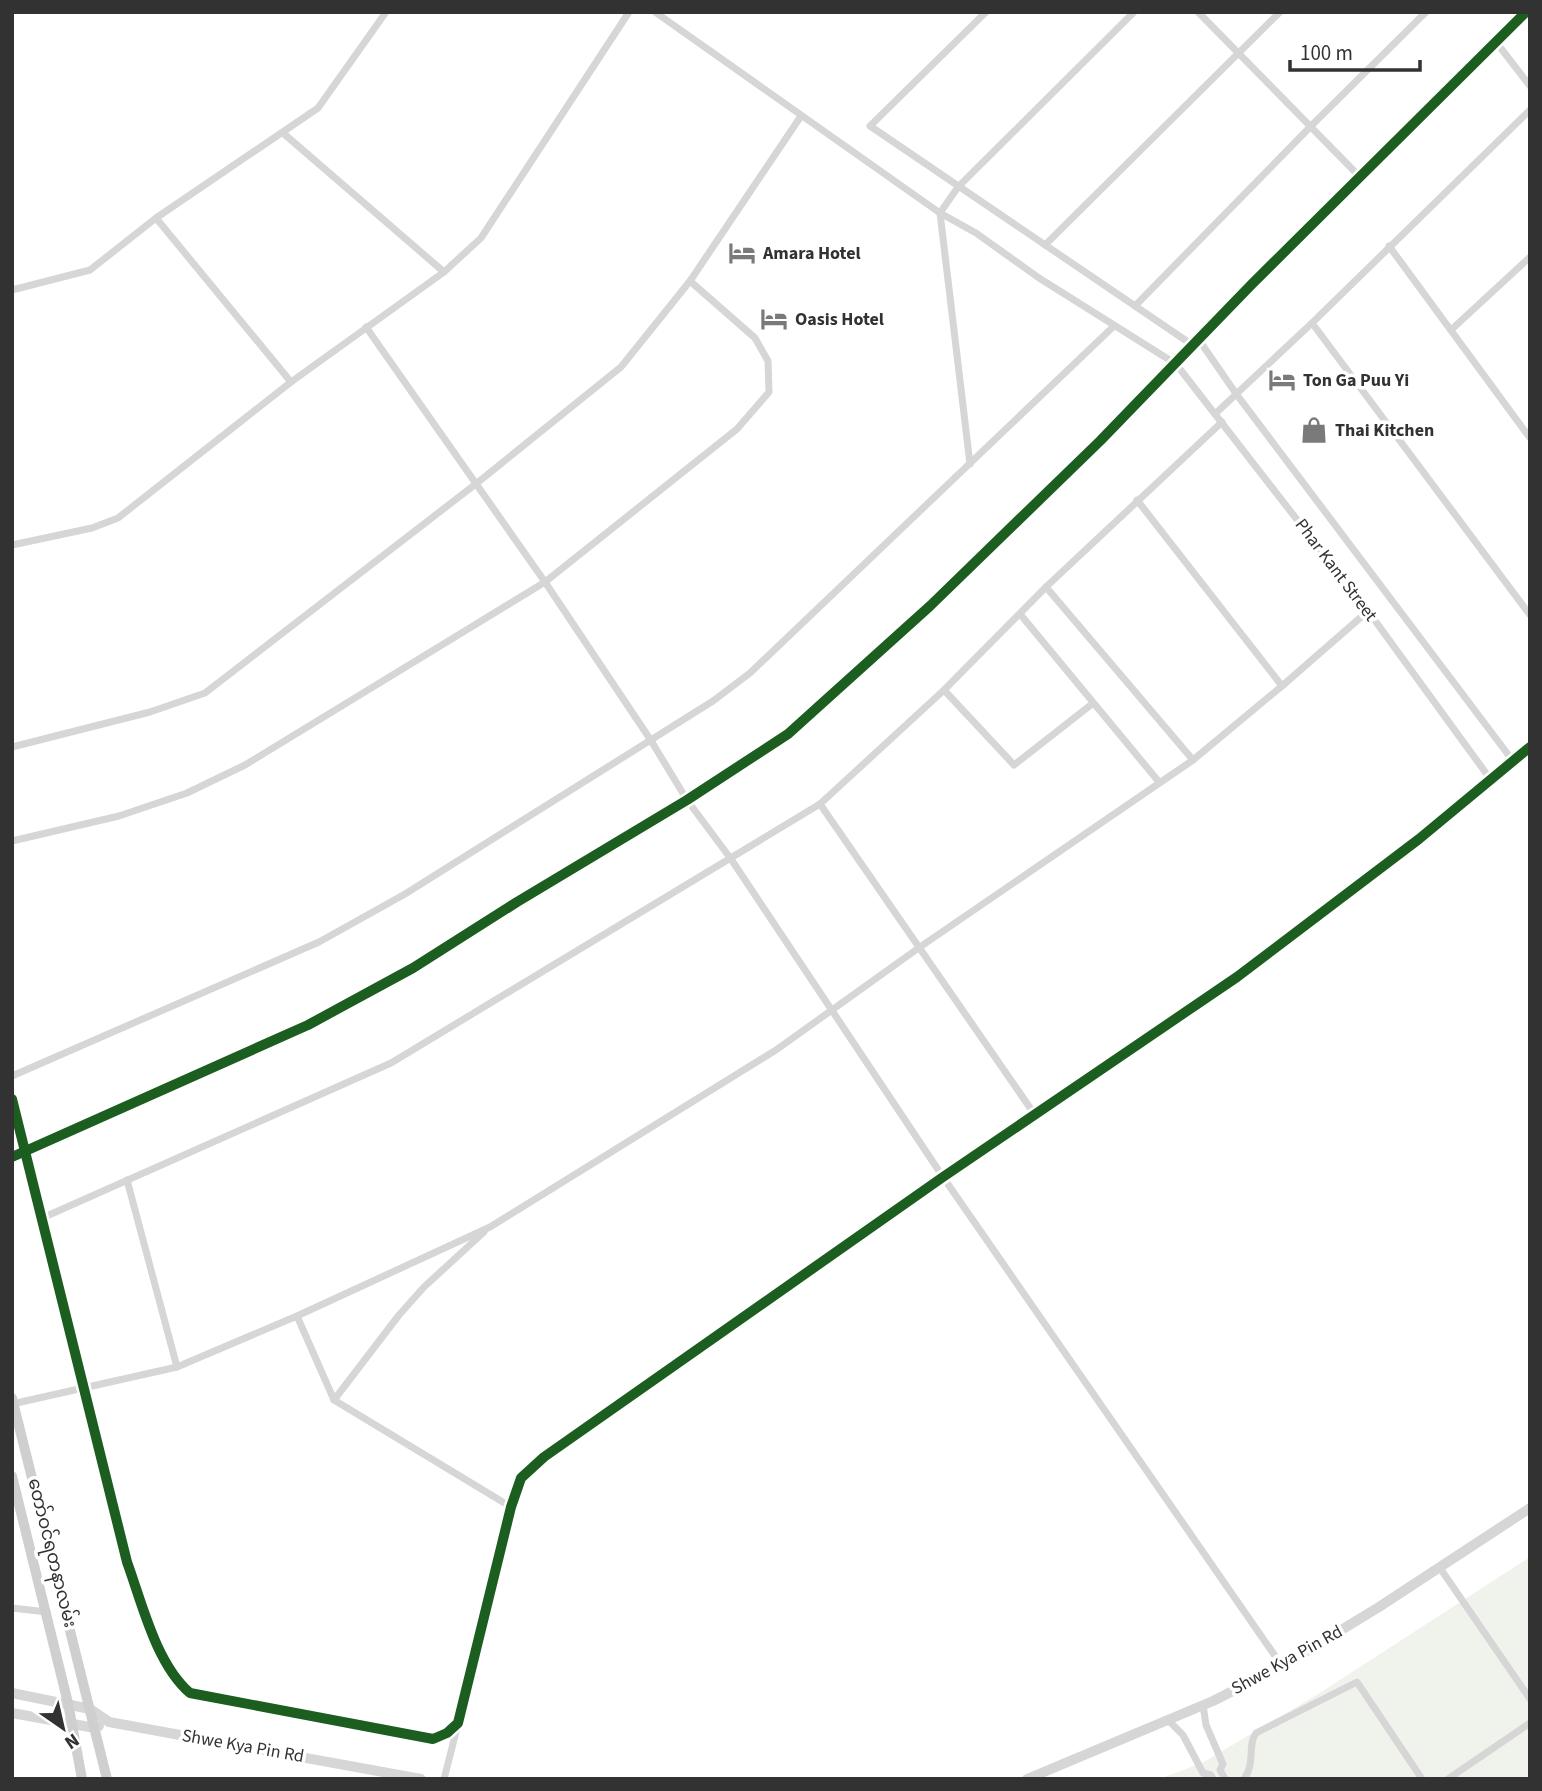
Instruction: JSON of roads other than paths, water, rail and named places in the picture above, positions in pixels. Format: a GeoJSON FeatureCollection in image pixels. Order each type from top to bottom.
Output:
{"type":"FeatureCollection","features":[{"type":"Feature","properties":{"kind":"main road","name":"တော်ဝင်ရတနာလမ်း"},"geometry":{"type":"LineString","coordinates":[[13,1402],[107,1779]]}},
{"type":"Feature","properties":{"kind":"main road","name":"တော်ဝင်ရတနာလမ်း"},"geometry":{"type":"LineString","coordinates":[[12,1476],[47,1612],[82,1779]]}},
{"type":"Feature","properties":{"kind":"street"},"geometry":{"type":"LineString","coordinates":[[12,290],[90,270],[156,218],[318,108],[386,12]]}},
{"type":"Feature","properties":{"kind":"street"},"geometry":{"type":"LineString","coordinates":[[12,545],[92,528],[118,518],[291,382],[444,272],[481,238],[629,12]]}},
{"type":"Feature","properties":{"kind":"street"},"geometry":{"type":"LineString","coordinates":[[655,12],[940,213],[976,233],[1039,278],[1176,364]]}},
{"type":"Feature","properties":{"kind":"street"},"geometry":{"type":"LineString","coordinates":[[986,12],[870,126],[1135,306],[1196,343],[1513,761]]}},
{"type":"Feature","properties":{"kind":"street"},"geometry":{"type":"LineString","coordinates":[[970,464],[940,213],[958,187],[1134,12]]}},
{"type":"Feature","properties":{"kind":"street"},"geometry":{"type":"LineString","coordinates":[[1198,12],[1361,178]]}},
{"type":"Feature","properties":{"kind":"street"},"geometry":{"type":"LineString","coordinates":[[1045,246],[1280,12]]}},
{"type":"Feature","properties":{"kind":"street"},"geometry":{"type":"LineString","coordinates":[[1135,306],[1426,12]]}},
{"type":"Feature","properties":{"kind":"street"},"geometry":{"type":"LineString","coordinates":[[12,1157],[307,1026],[412,968],[687,800],[788,734],[847,682],[1100,441],[1252,284],[1527,12]]}},
{"type":"Feature","properties":{"kind":"street"},"geometry":{"type":"LineString","coordinates":[[1496,42],[1530,86]]}},
{"type":"Feature","properties":{"kind":"street"},"geometry":{"type":"LineString","coordinates":[[1215,414],[1530,110]]}},
{"type":"Feature","properties":{"kind":"street"},"geometry":{"type":"LineString","coordinates":[[12,747],[150,712],[205,693],[477,484],[621,368],[690,281],[801,116]]}},
{"type":"Feature","properties":{"kind":"street"},"geometry":{"type":"LineString","coordinates":[[283,132],[444,272]]}},
{"type":"Feature","properties":{"kind":"street"},"geometry":{"type":"LineString","coordinates":[[156,218],[291,382]]}},
{"type":"Feature","properties":{"kind":"street"},"geometry":{"type":"LineString","coordinates":[[1389,246],[1530,438]]}},
{"type":"Feature","properties":{"kind":"street"},"geometry":{"type":"LineString","coordinates":[[1451,330],[1529,258]]}},
{"type":"Feature","properties":{"kind":"street"},"geometry":{"type":"LineString","coordinates":[[12,841],[119,816],[187,793],[245,765],[545,582],[737,429],[769,392],[768,361],[755,338],[690,281]]}},
{"type":"Feature","properties":{"kind":"street"},"geometry":{"type":"LineString","coordinates":[[1312,323],[1530,615]]}},
{"type":"Feature","properties":{"kind":"street"},"geometry":{"type":"LineString","coordinates":[[12,1076],[320,942],[405,894],[713,701],[750,673],[1114,326]]}},
{"type":"Feature","properties":{"kind":"street"},"geometry":{"type":"LineString","coordinates":[[366,327],[545,582],[687,800],[731,859],[943,1177],[1282,1666]]}},
{"type":"Feature","properties":{"kind":"street","name":"Phar Kant Street"},"geometry":{"type":"LineString","coordinates":[[1176,364],[1368,611],[1491,780]]}},
{"type":"Feature","properties":{"kind":"street"},"geometry":{"type":"LineString","coordinates":[[40,1219],[391,1063],[820,804],[944,690],[1046,587],[1222,422]]}},
{"type":"Feature","properties":{"kind":"street"},"geometry":{"type":"LineString","coordinates":[[1137,500],[1282,686]]}},
{"type":"Feature","properties":{"kind":"street"},"geometry":{"type":"LineString","coordinates":[[1046,587],[1193,760]]}},
{"type":"Feature","properties":{"kind":"street"},"geometry":{"type":"LineString","coordinates":[[13,1402],[177,1367],[297,1316],[490,1227],[776,1050],[920,947],[1193,760],[1368,611]]}},
{"type":"Feature","properties":{"kind":"street"},"geometry":{"type":"LineString","coordinates":[[1020,614],[1159,782]]}},
{"type":"Feature","properties":{"kind":"street"},"geometry":{"type":"LineString","coordinates":[[944,690],[1014,765],[1092,704]]}},
{"type":"Feature","properties":{"kind":"street"},"geometry":{"type":"LineString","coordinates":[[444,1779],[511,1507],[521,1478],[544,1457],[943,1177],[1237,977],[1419,839],[1530,747]]}},
{"type":"Feature","properties":{"kind":"street"},"geometry":{"type":"LineString","coordinates":[[820,804],[1035,1115]]}},
{"type":"Feature","properties":{"kind":"street"},"geometry":{"type":"LineString","coordinates":[[12,1099],[127,1562],[152,1634],[177,1682],[190,1693],[433,1739],[447,1734],[458,1723]]}},
{"type":"Feature","properties":{"kind":"street"},"geometry":{"type":"LineString","coordinates":[[127,1180],[177,1367]]}},
{"type":"Feature","properties":{"kind":"street"},"geometry":{"type":"LineString","coordinates":[[334,1400],[381,1336],[416,1296],[490,1227]]}},
{"type":"Feature","properties":{"kind":"street"},"geometry":{"type":"LineString","coordinates":[[297,1316],[334,1400],[511,1507]]}},
{"type":"Feature","properties":{"kind":"street","name":"Shwe Kya Pin Rd"},"geometry":{"type":"LineString","coordinates":[[1027,1779],[1203,1705],[1282,1666],[1440,1568],[1530,1508]]}},
{"type":"Feature","properties":{"kind":"street"},"geometry":{"type":"LineString","coordinates":[[1440,1568],[1530,1699]]}},
{"type":"Feature","properties":{"kind":"street"},"geometry":{"type":"LineString","coordinates":[[12,1608],[47,1612]]}},
{"type":"Feature","properties":{"kind":"street"},"geometry":{"type":"LineString","coordinates":[[1244,1779],[1251,1767],[1252,1737],[1256,1733],[1357,1682],[1422,1779]]}},
{"type":"Feature","properties":{"kind":"street","name":"Shwe Kya Pin Rd"},"geometry":{"type":"LineString","coordinates":[[12,1693],[90,1709],[109,1722],[421,1779]]}},
{"type":"Feature","properties":{"kind":"street"},"geometry":{"type":"LineString","coordinates":[[1203,1705],[1206,1725],[1223,1764],[1220,1770],[1225,1779]]}},
{"type":"Feature","properties":{"kind":"street"},"geometry":{"type":"LineString","coordinates":[[12,1713],[95,1728],[109,1722]]}},
{"type":"Feature","properties":{"kind":"street"},"geometry":{"type":"LineString","coordinates":[[1168,1720],[1183,1735],[1203,1773],[1211,1775],[1213,1779]]}},
{"type":"Feature","properties":{"kind":"street"},"geometry":{"type":"LineString","coordinates":[[1448,1779],[1530,1723]]}},
{"type":"Feature","properties":{"kind":"place","name":"Amara Hotel"},"geometry":{"type":"Point","coordinates":[742,253]}},
{"type":"Feature","properties":{"kind":"place","name":"Oasis Hotel"},"geometry":{"type":"Point","coordinates":[774,319]}},
{"type":"Feature","properties":{"kind":"place","name":"Ton Ga Puu Yi"},"geometry":{"type":"Point","coordinates":[1282,380]}},
{"type":"Feature","properties":{"kind":"place","name":"Thai Kitchen"},"geometry":{"type":"Point","coordinates":[1314,430]}}]}
